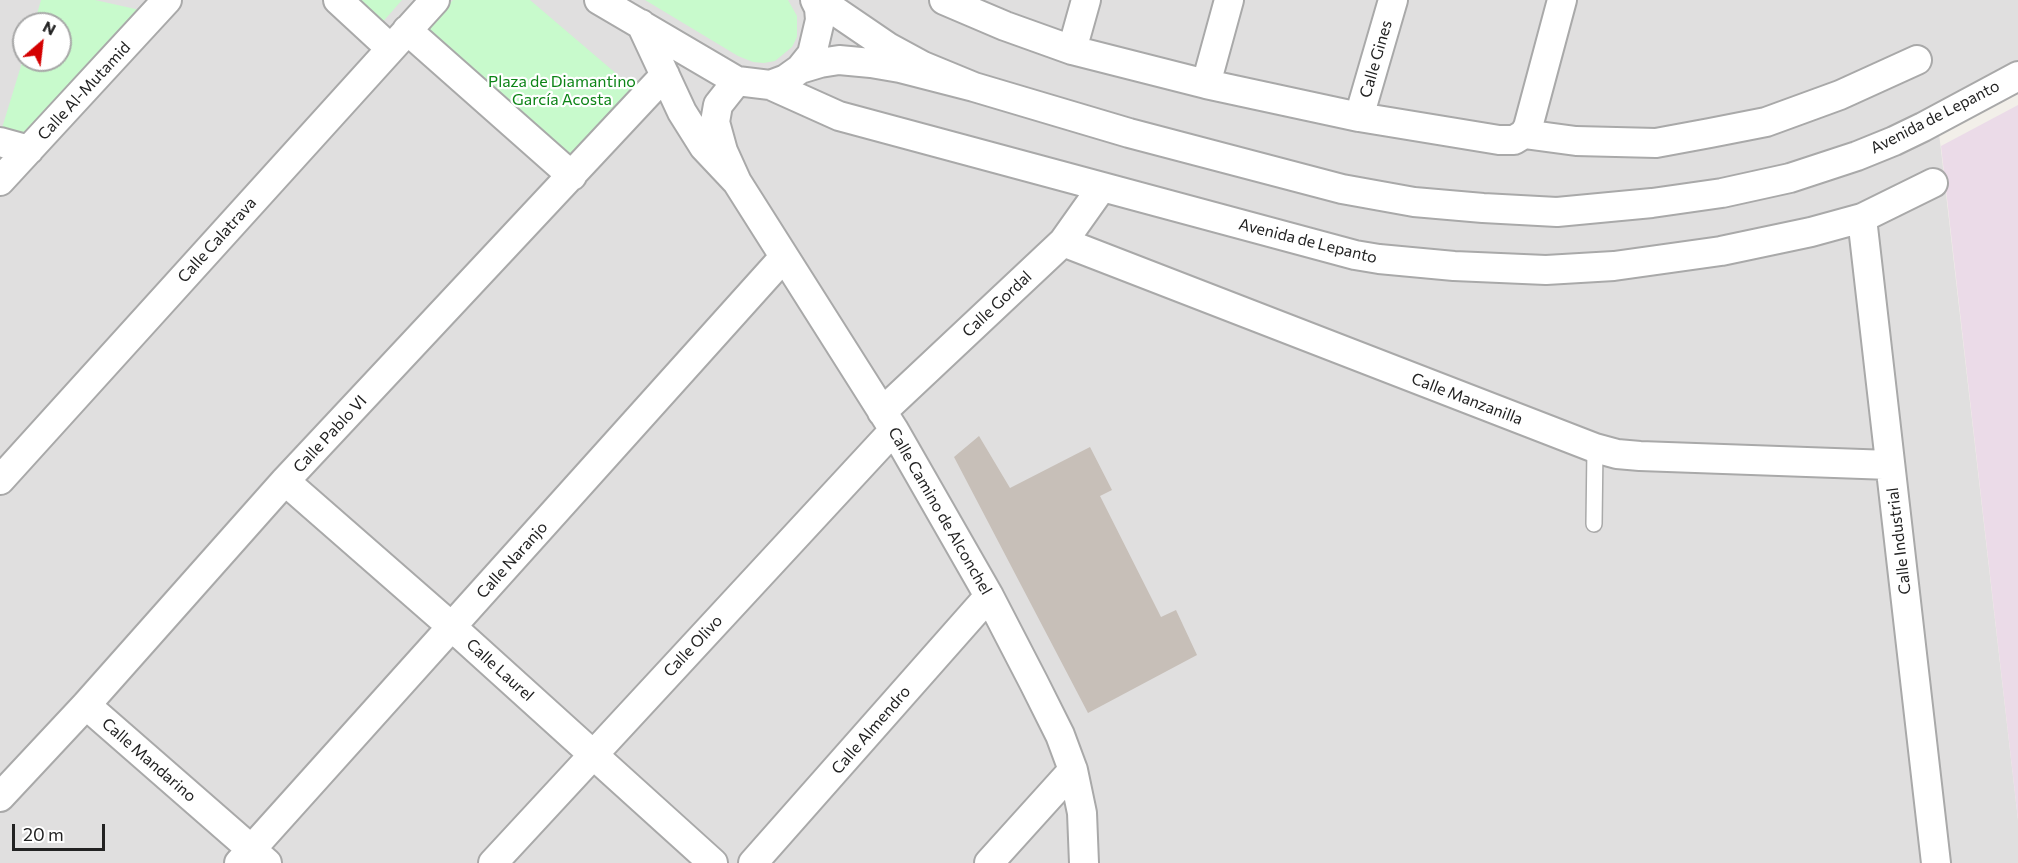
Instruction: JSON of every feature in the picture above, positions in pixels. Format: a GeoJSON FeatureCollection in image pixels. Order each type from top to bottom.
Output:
{"type":"FeatureCollection","features":[{"type":"Feature","properties":{"kind":"street"},"geometry":{"type":"LineString","coordinates":[[338,0],[399,39],[572,176]]}},
{"type":"Feature","properties":{"kind":"street","name":"Calle Calatrava"},"geometry":{"type":"LineString","coordinates":[[0,480],[435,0]]}},
{"type":"Feature","properties":{"kind":"street","name":"Avenida de Lepanto"},"geometry":{"type":"LineString","coordinates":[[599,0],[737,81],[770,85],[839,116],[1363,256],[1454,266],[1546,270],[1614,266],[1720,251],[1862,219],[1933,183]]}},
{"type":"Feature","properties":{"kind":"street","name":"Avenida de Lepanto"},"geometry":{"type":"LineString","coordinates":[[770,85],[786,79],[800,69],[812,54],[817,37],[819,8],[817,0]]}},
{"type":"Feature","properties":{"kind":"street","name":"Avenida de Lepanto"},"geometry":{"type":"LineString","coordinates":[[817,0],[923,66],[974,87]]}},
{"type":"Feature","properties":{"kind":"street"},"geometry":{"type":"LineString","coordinates":[[944,0],[1005,26],[1072,50],[1206,84],[1359,117],[1499,140],[1514,140],[1524,134],[1528,127],[1562,0]]}},
{"type":"Feature","properties":{"kind":"street"},"geometry":{"type":"LineString","coordinates":[[1072,50],[1086,0]]}},
{"type":"Feature","properties":{"kind":"street"},"geometry":{"type":"LineString","coordinates":[[1206,84],[1228,0]]}},
{"type":"Feature","properties":{"kind":"street","name":"Calle Gines"},"geometry":{"type":"LineString","coordinates":[[1359,117],[1393,0]]}},
{"type":"Feature","properties":{"kind":"street","name":"Calle Al-Mutamid"},"geometry":{"type":"LineString","coordinates":[[0,181],[163,1]]}},
{"type":"Feature","properties":{"kind":"street"},"geometry":{"type":"LineString","coordinates":[[641,24],[682,112],[704,147],[737,182]]}},
{"type":"Feature","properties":{"kind":"street","name":"Avenida de Lepanto"},"geometry":{"type":"LineString","coordinates":[[800,69],[839,60],[900,68],[974,87],[1129,133],[1342,189],[1414,202],[1557,212],[1652,203],[1722,193],[1790,178],[1894,141],[2018,76]]}},
{"type":"Feature","properties":{"kind":"street"},"geometry":{"type":"LineString","coordinates":[[1524,134],[1576,141],[1656,143],[1710,134],[1766,122],[1840,95],[1917,60]]}},
{"type":"Feature","properties":{"kind":"street","name":"Calle Pablo VI"},"geometry":{"type":"LineString","coordinates":[[0,797],[86,705],[285,481],[665,75]]}},
{"type":"Feature","properties":{"kind":"street"},"geometry":{"type":"LineString","coordinates":[[737,81],[718,105],[715,122],[723,151],[737,182]]}},
{"type":"Feature","properties":{"kind":"street"},"geometry":{"type":"LineString","coordinates":[[0,142],[29,150]]}},
{"type":"Feature","properties":{"kind":"street","name":"Calle Camino de Alconchel"},"geometry":{"type":"LineString","coordinates":[[737,182],[888,421],[989,596],[1059,735],[1073,770],[1082,813],[1084,863]]}},
{"type":"Feature","properties":{"kind":"street","name":"Calle Gordal"},"geometry":{"type":"LineString","coordinates":[[888,421],[1063,242],[1102,187]]}},
{"type":"Feature","properties":{"kind":"street","name":"Calle Industrial"},"geometry":{"type":"LineString","coordinates":[[1862,219],[1936,863]]}},
{"type":"Feature","properties":{"kind":"street","name":"Calle Manzanilla"},"geometry":{"type":"LineString","coordinates":[[1063,242],[1595,448],[1640,456],[1890,465]]}},
{"type":"Feature","properties":{"kind":"street","name":"Calle Naranjo"},"geometry":{"type":"LineString","coordinates":[[252,859],[452,627],[784,257]]}},
{"type":"Feature","properties":{"kind":"street","name":"Calle Olivo"},"geometry":{"type":"LineString","coordinates":[[493,863],[593,755],[888,421]]}},
{"type":"Feature","properties":{"kind":"street","name":"Calle Laurel"},"geometry":{"type":"LineString","coordinates":[[285,481],[452,627],[713,863]]}},
{"type":"Feature","properties":{"kind":"street","name":"Calle Almendro"},"geometry":{"type":"LineString","coordinates":[[753,863],[989,596]]}},
{"type":"Feature","properties":{"kind":"street","name":"Calle Mandarino"},"geometry":{"type":"LineString","coordinates":[[86,705],[252,859]]}},
{"type":"Feature","properties":{"kind":"street"},"geometry":{"type":"LineString","coordinates":[[989,863],[1073,770]]}},
{"type":"Feature","properties":{"kind":"lane"},"geometry":{"type":"LineString","coordinates":[[1594,524],[1595,448]]}},
{"type":"Feature","properties":{"kind":"shaded area"},"geometry":{"type":"Polygon","coordinates":[[[0,0],[2018,0],[2018,63],[1936,107],[2018,820],[2018,863],[0,863],[0,0]]]}},
{"type":"Feature","properties":{"kind":"shaded area"},"geometry":{"type":"Polygon","coordinates":[[[2018,105],[2018,820],[1941,146],[2018,105]]]}},
{"type":"Feature","properties":{"kind":"green space"},"geometry":{"type":"Polygon","coordinates":[[[41,0],[95,0],[140,10],[30,137],[2,128],[19,72],[72,72],[72,12],[38,12],[41,0]]]}},
{"type":"Feature","properties":{"kind":"green space"},"geometry":{"type":"Polygon","coordinates":[[[357,0],[402,0],[381,24],[357,0]]]}},
{"type":"Feature","properties":{"kind":"green space","name":"Plaza de Diamantino García Acosta"},"geometry":{"type":"Polygon","coordinates":[[[453,0],[530,0],[639,93],[570,165],[422,32],[453,0]]]}},
{"type":"Feature","properties":{"kind":"green space"},"geometry":{"type":"Polygon","coordinates":[[[645,0],[788,0],[797,16],[797,37],[792,47],[775,61],[753,62],[738,56],[645,0]]]}},
{"type":"Feature","properties":{"kind":"building"},"geometry":{"type":"Polygon","coordinates":[[[979,436],[1010,488],[1090,447],[1112,490],[1100,496],[1161,617],[1176,610],[1197,655],[1088,713],[954,457],[979,436]]]}}]}
